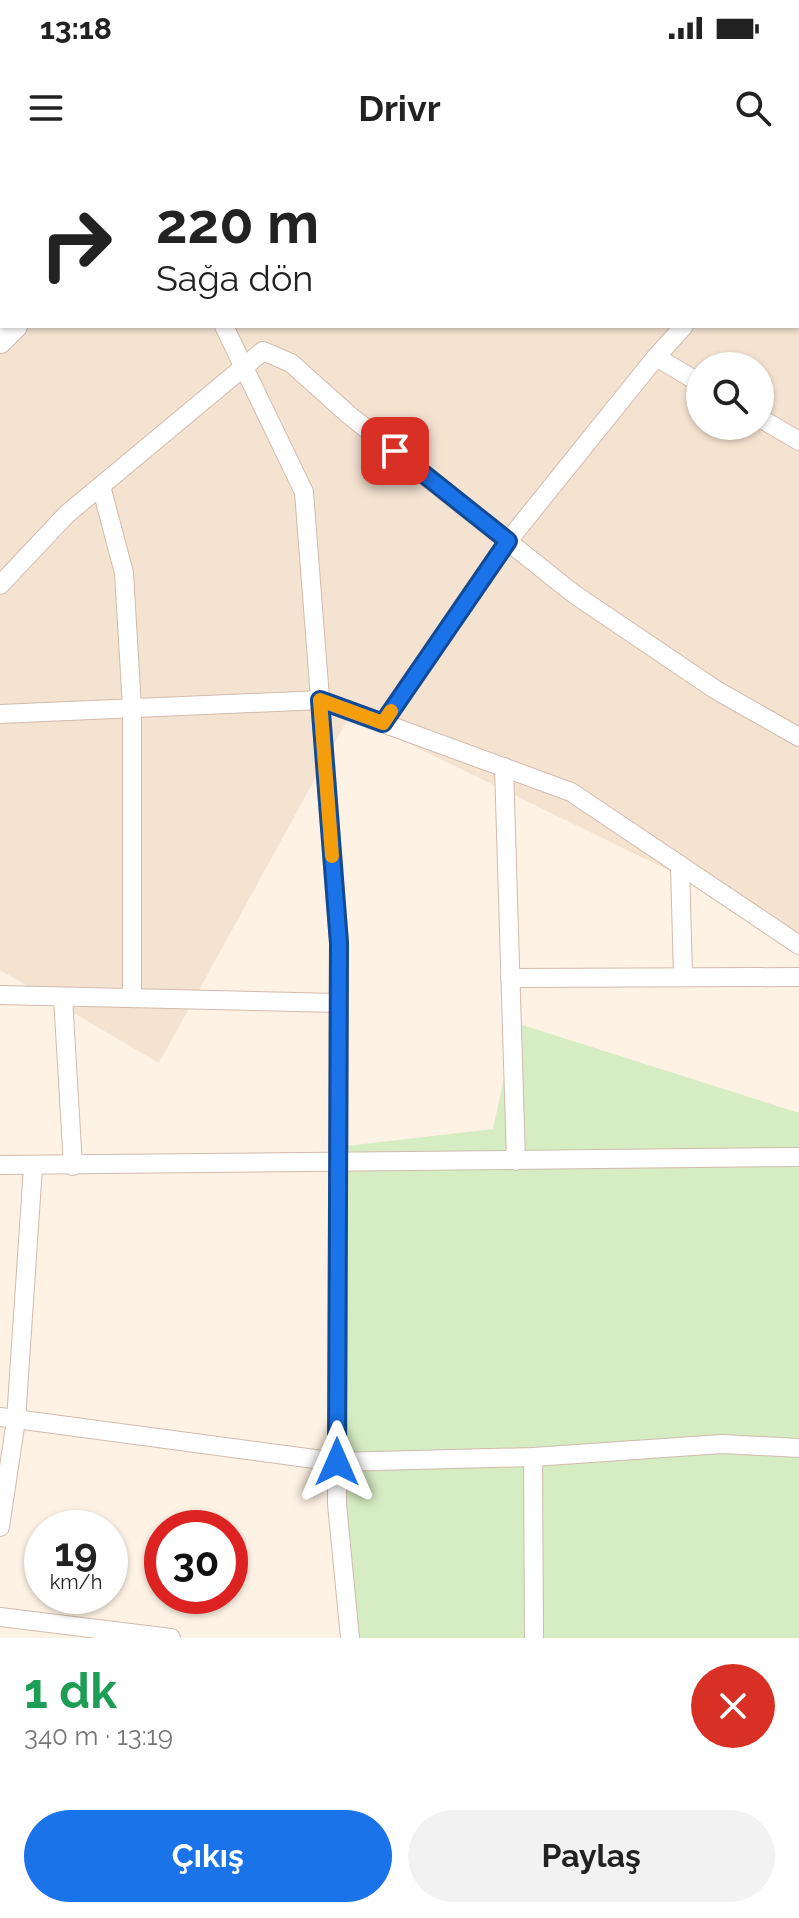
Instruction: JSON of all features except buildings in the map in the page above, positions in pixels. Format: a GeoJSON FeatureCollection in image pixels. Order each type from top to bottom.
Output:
{"type":"FeatureCollection","features":[{"type":"Feature","properties":{"kind":"street"},"geometry":{"type":"LineString","coordinates":[[225,328],[304,492],[339,943],[337,1504],[350,1638]]}},
{"type":"Feature","properties":{"kind":"street"},"geometry":{"type":"LineString","coordinates":[[383,723],[508,541],[682,328]]}},
{"type":"Feature","properties":{"kind":"street"},"geometry":{"type":"LineString","coordinates":[[0,585],[67,514],[263,351],[291,363],[349,415],[574,594],[716,690],[799,737]]}},
{"type":"Feature","properties":{"kind":"street"},"geometry":{"type":"LineString","coordinates":[[656,357],[686,375]]}},
{"type":"Feature","properties":{"kind":"street"},"geometry":{"type":"LineString","coordinates":[[774,426],[799,441]]}},
{"type":"Feature","properties":{"kind":"street"},"geometry":{"type":"LineString","coordinates":[[101,486],[124,573],[132,708],[132,998]]}},
{"type":"Feature","properties":{"kind":"street"},"geometry":{"type":"LineString","coordinates":[[0,714],[320,700],[571,792],[799,945]]}},
{"type":"Feature","properties":{"kind":"street"},"geometry":{"type":"LineString","coordinates":[[504,767],[516,1161]]}},
{"type":"Feature","properties":{"kind":"street"},"geometry":{"type":"LineString","coordinates":[[680,865],[683,977]]}},
{"type":"Feature","properties":{"kind":"street"},"geometry":{"type":"LineString","coordinates":[[510,978],[799,977]]}},
{"type":"Feature","properties":{"kind":"street"},"geometry":{"type":"LineString","coordinates":[[0,995],[338,1003]]}},
{"type":"Feature","properties":{"kind":"street"},"geometry":{"type":"LineString","coordinates":[[63,997],[73,1166]]}},
{"type":"Feature","properties":{"kind":"street"},"geometry":{"type":"LineString","coordinates":[[0,1165],[799,1157]]}},
{"type":"Feature","properties":{"kind":"street"},"geometry":{"type":"LineString","coordinates":[[0,1527],[33,1167]]}},
{"type":"Feature","properties":{"kind":"street"},"geometry":{"type":"LineString","coordinates":[[8,1418],[337,1462],[533,1457],[722,1444],[799,1448]]}},
{"type":"Feature","properties":{"kind":"street"},"geometry":{"type":"LineString","coordinates":[[533,1457],[534,1638]]}},
{"type":"Feature","properties":{"kind":"street"},"geometry":{"type":"LineString","coordinates":[[0,1617],[37,1631],[171,1638]]}},
{"type":"Feature","properties":{"kind":"shaded area"},"geometry":{"type":"Polygon","coordinates":[[[0,328],[799,328],[799,934],[350,715],[159,1063],[0,970],[0,328]]]}},
{"type":"Feature","properties":{"kind":"green space"},"geometry":{"type":"Polygon","coordinates":[[[516,1023],[799,1113],[799,1638],[349,1638],[337,1504],[329,1148],[493,1129],[516,1023]]]}},
{"type":"Feature","properties":{"kind":"slow traffic"},"geometry":{"type":"LineString","coordinates":[[332,856],[320,700],[383,723],[391,711]]}},
{"type":"Feature","properties":{"kind":"route"},"geometry":{"type":"LineString","coordinates":[[337,1462],[339,943],[320,700],[383,723],[508,541],[395,451]]}}]}
